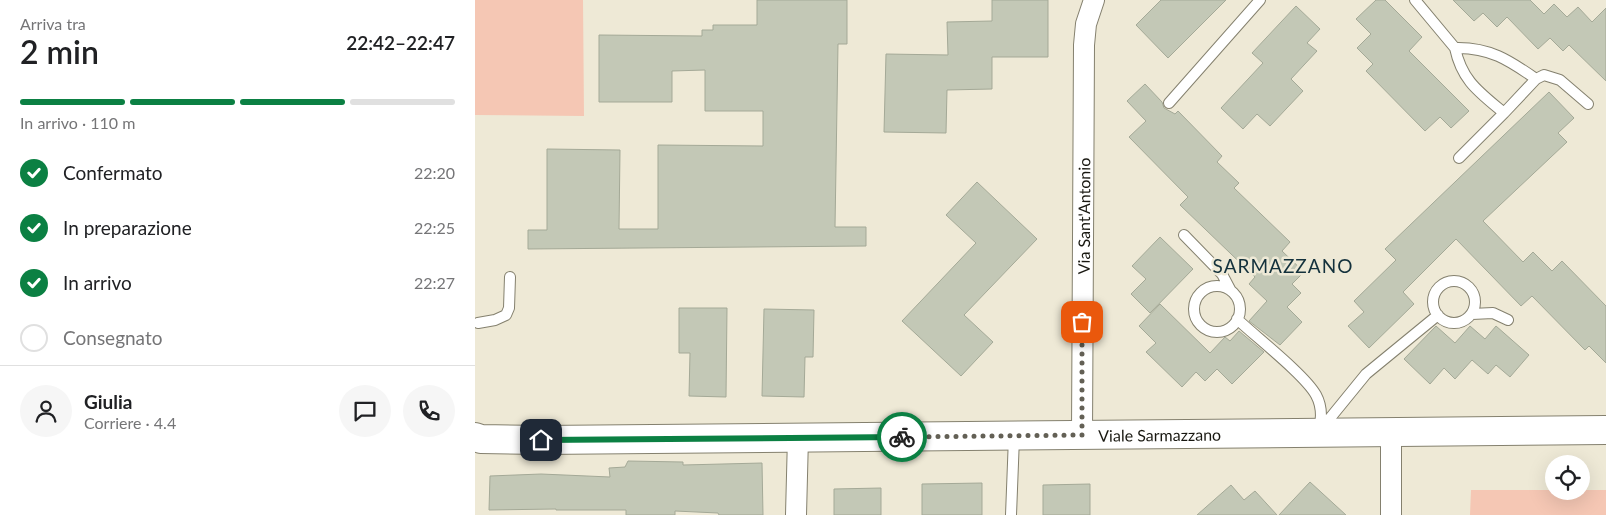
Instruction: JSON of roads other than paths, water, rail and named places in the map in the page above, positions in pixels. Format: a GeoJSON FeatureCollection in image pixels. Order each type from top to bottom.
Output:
{"type":"FeatureCollection","features":[{"type":"Feature","properties":{"kind":"street","name":"Via Sant'Antonio"},"geometry":{"type":"LineString","coordinates":[[1082,435],[1084,46],[1086,24],[1094,0]]}},
{"type":"Feature","properties":{"kind":"street","name":"Viale Sarmazzano"},"geometry":{"type":"LineString","coordinates":[[475,437],[481,439],[531,440],[1606,430]]}},
{"type":"Feature","properties":{"kind":"street"},"geometry":{"type":"LineString","coordinates":[[1391,432],[1391,515]]}},
{"type":"Feature","properties":{"kind":"street"},"geometry":{"type":"LineString","coordinates":[[796,515],[798,437]]}},
{"type":"Feature","properties":{"kind":"lane"},"geometry":{"type":"LineString","coordinates":[[1169,103],[1261,0]]}},
{"type":"Feature","properties":{"kind":"lane"},"geometry":{"type":"LineString","coordinates":[[1415,0],[1455,48],[1461,70],[1467,79],[1504,113]]}},
{"type":"Feature","properties":{"kind":"lane"},"geometry":{"type":"LineString","coordinates":[[1455,48],[1492,52],[1515,64],[1536,79]]}},
{"type":"Feature","properties":{"kind":"lane"},"geometry":{"type":"LineString","coordinates":[[1459,158],[1536,79],[1544,75],[1560,80],[1587,104]]}},
{"type":"Feature","properties":{"kind":"lane"},"geometry":{"type":"LineString","coordinates":[[1184,234],[1222,274],[1239,304],[1237,319],[1233,325],[1219,332],[1204,328],[1195,317],[1194,302],[1203,290],[1217,286],[1231,291]]}},
{"type":"Feature","properties":{"kind":"lane"},"geometry":{"type":"LineString","coordinates":[[476,323],[495,320],[506,315],[509,308],[510,277]]}},
{"type":"Feature","properties":{"kind":"lane"},"geometry":{"type":"LineString","coordinates":[[1450,282],[1464,284],[1474,294],[1475,308],[1472,314],[1461,322],[1449,323],[1438,315],[1433,302],[1434,295],[1438,289],[1450,282]]}},
{"type":"Feature","properties":{"kind":"lane"},"geometry":{"type":"LineString","coordinates":[[1472,314],[1493,313],[1508,320]]}},
{"type":"Feature","properties":{"kind":"lane"},"geometry":{"type":"LineString","coordinates":[[1319,433],[1366,374],[1438,315]]}},
{"type":"Feature","properties":{"kind":"lane"},"geometry":{"type":"LineString","coordinates":[[1237,319],[1312,389],[1320,407],[1319,433]]}},
{"type":"Feature","properties":{"kind":"lane"},"geometry":{"type":"LineString","coordinates":[[1011,515],[1014,436]]}},
{"type":"Feature","properties":{"kind":"district","name":"SARMAZZANO"},"geometry":{"type":"Point","coordinates":[1283,265]}}]}
